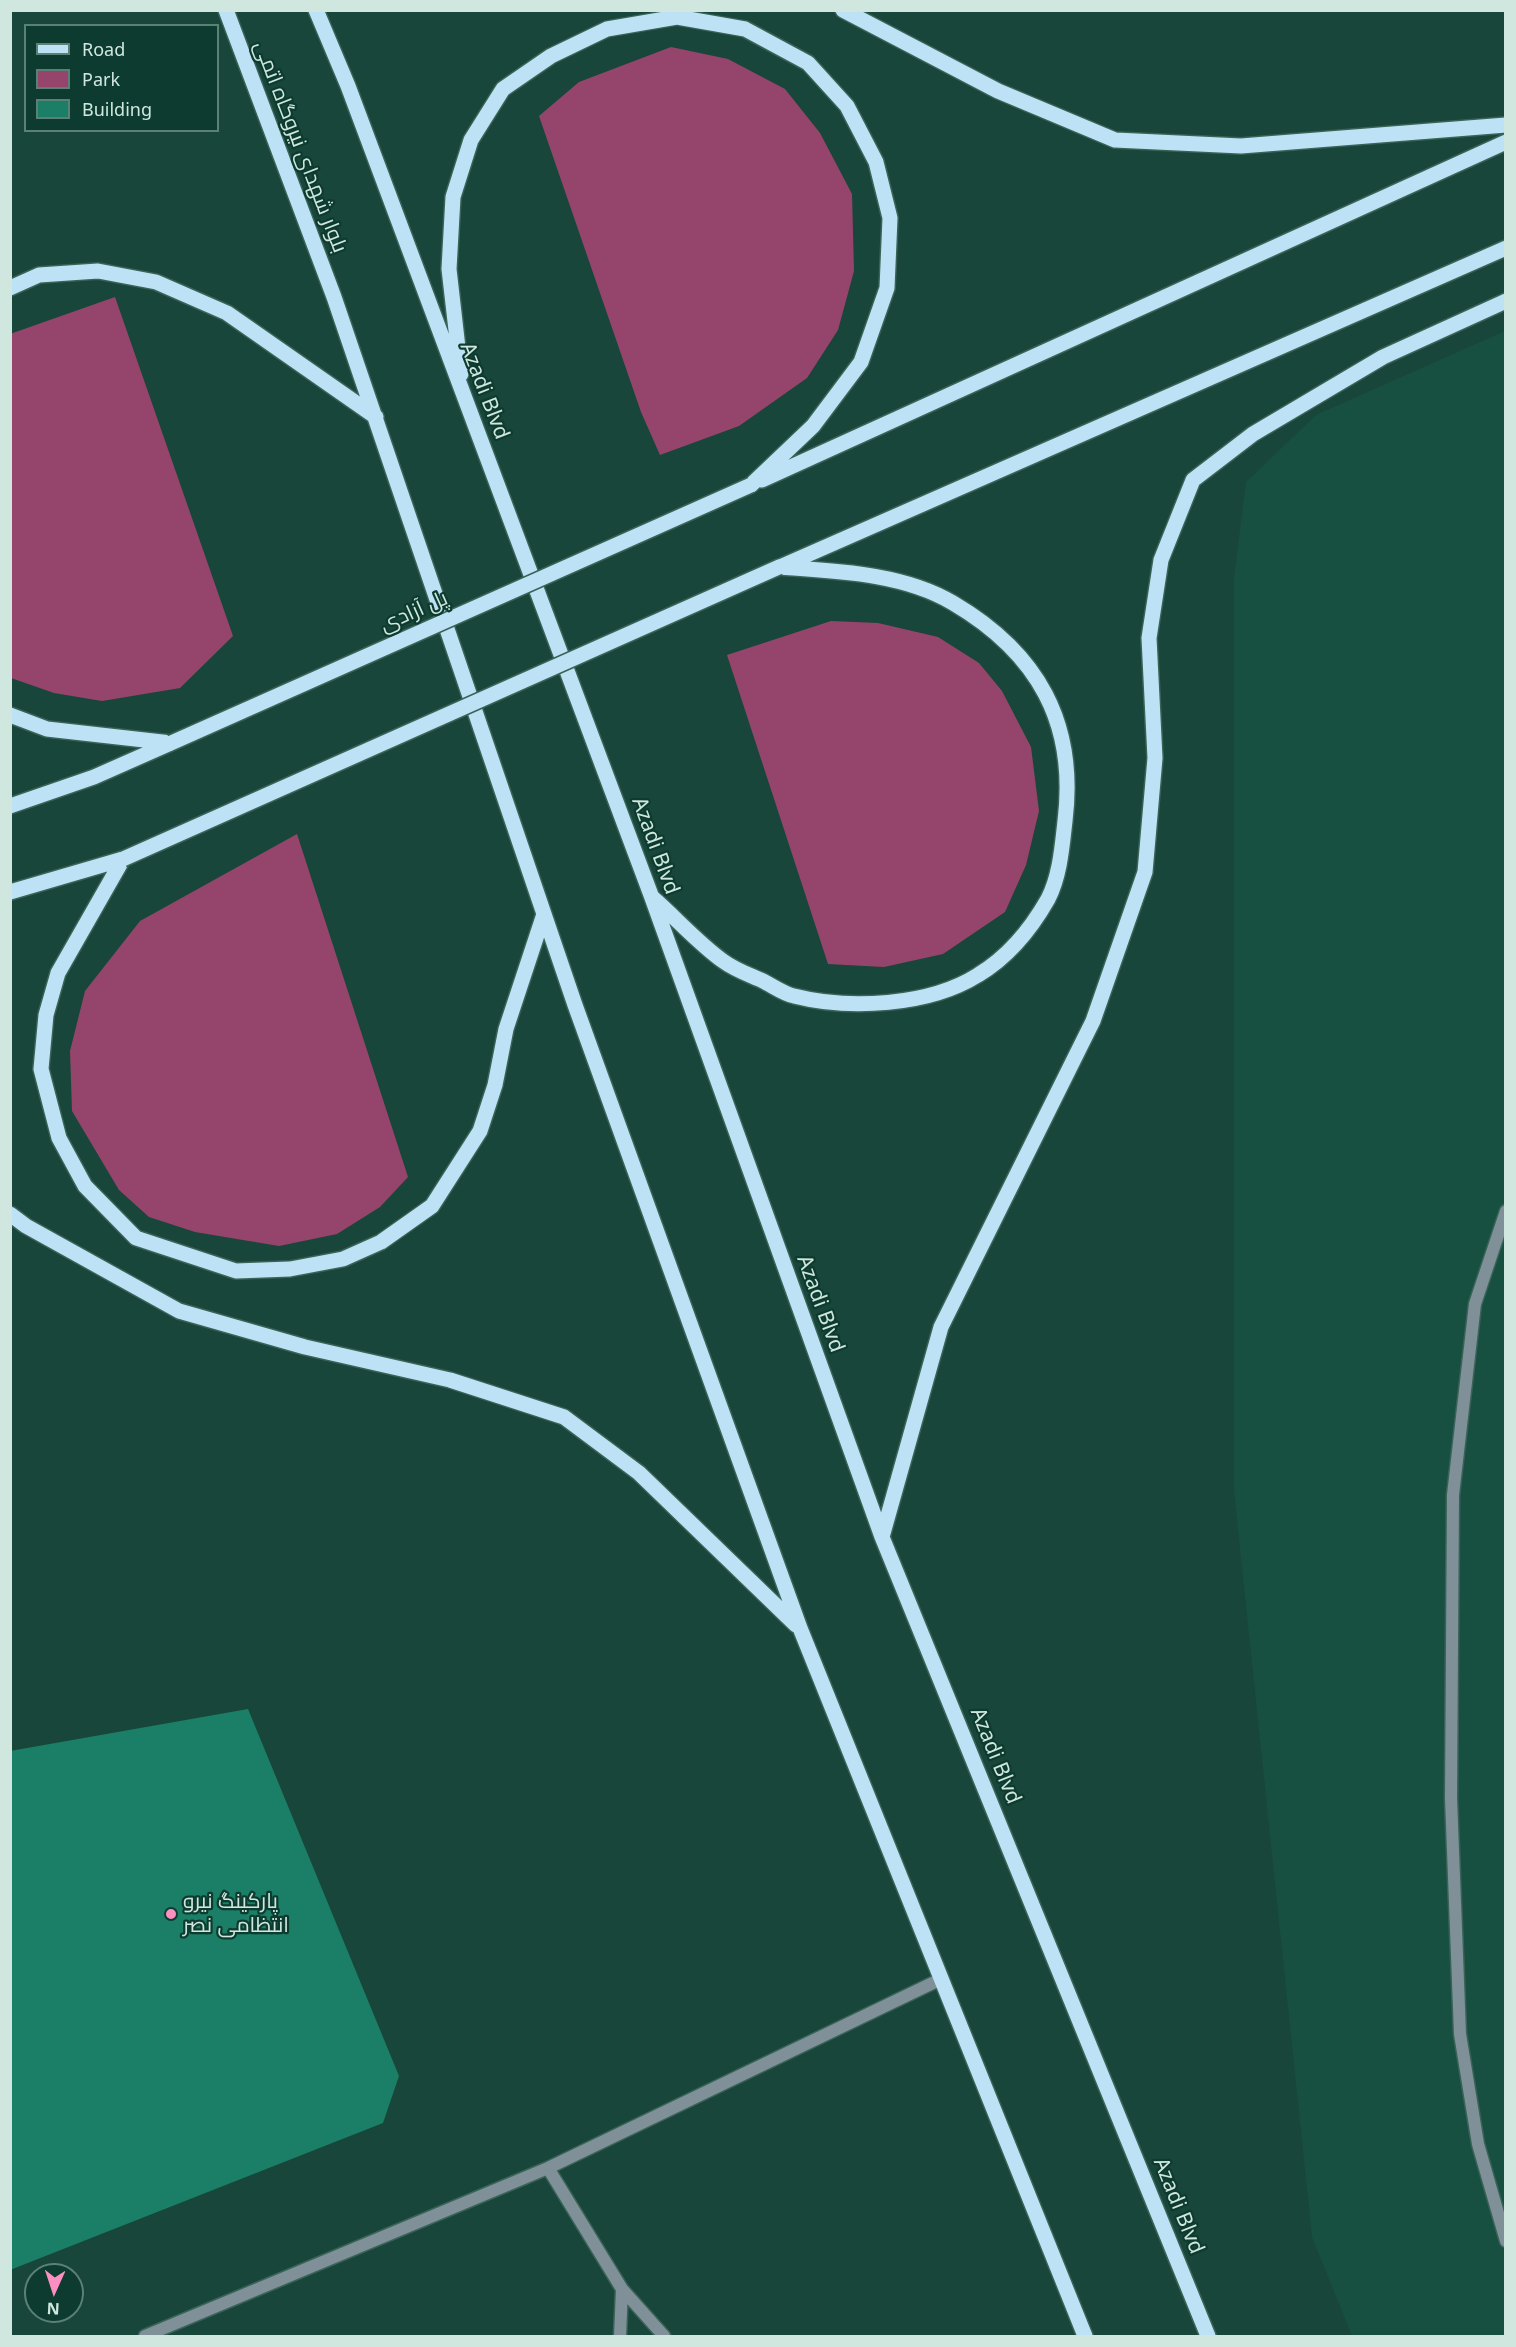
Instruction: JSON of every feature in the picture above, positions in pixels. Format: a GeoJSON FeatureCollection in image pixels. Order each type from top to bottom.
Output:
{"type":"FeatureCollection","features":[{"type":"Feature","properties":{"kind":"main road","name":"بلوار شهدای نیروگاه اتمی"},"geometry":{"type":"LineString","coordinates":[[226,10],[334,297],[376,417]]}},
{"type":"Feature","properties":{"kind":"main road","name":"Azadi Blvd"},"geometry":{"type":"LineString","coordinates":[[316,10],[348,86],[651,896],[882,1537],[1208,2337]]}},
{"type":"Feature","properties":{"kind":"main road"},"geometry":{"type":"LineString","coordinates":[[843,10],[998,91],[1115,140],[1240,146],[1506,125]]}},
{"type":"Feature","properties":{"kind":"main road"},"geometry":{"type":"LineString","coordinates":[[464,397],[449,269],[453,198],[471,140],[503,89],[551,56],[608,29],[677,17],[745,29],[808,63],[848,106],[876,162],[890,218],[888,288],[861,362],[813,426],[751,485]]}},
{"type":"Feature","properties":{"kind":"main road","name":"پل آزادی"},"geometry":{"type":"LineString","coordinates":[[10,806],[94,777],[171,743],[751,485],[1506,142]]}},
{"type":"Feature","properties":{"kind":"main road"},"geometry":{"type":"LineString","coordinates":[[10,892],[123,859],[1345,316],[1506,248]]}},
{"type":"Feature","properties":{"kind":"main road"},"geometry":{"type":"LineString","coordinates":[[10,288],[39,275],[98,271],[156,282],[227,313],[376,417],[544,914],[800,1628],[939,1980],[1085,2337]]}},
{"type":"Feature","properties":{"kind":"main road"},"geometry":{"type":"LineString","coordinates":[[882,1537],[941,1327],[1093,1021],[1145,872],[1155,758],[1149,638],[1161,560],[1193,480],[1253,434],[1383,357],[1506,301]]}},
{"type":"Feature","properties":{"kind":"main road"},"geometry":{"type":"LineString","coordinates":[[651,896],[724,962],[793,996],[837,1003],[891,1003],[932,994],[978,975],[1021,939],[1049,897],[1061,859],[1068,763],[1060,724],[1046,690],[992,630],[951,601],[911,586],[862,574],[779,567]]}},
{"type":"Feature","properties":{"kind":"main road"},"geometry":{"type":"LineString","coordinates":[[10,715],[47,729],[171,743]]}},
{"type":"Feature","properties":{"kind":"main road"},"geometry":{"type":"LineString","coordinates":[[123,859],[58,973],[46,1015],[41,1069],[59,1138],[85,1186],[136,1238],[236,1271],[290,1269],[343,1259],[381,1242],[432,1206],[480,1131],[495,1085],[506,1029],[544,914]]}},
{"type":"Feature","properties":{"kind":"main road"},"geometry":{"type":"LineString","coordinates":[[10,1214],[26,1226],[179,1311],[305,1347],[450,1380],[564,1417],[639,1473],[800,1628]]}},
{"type":"Feature","properties":{"kind":"street"},"geometry":{"type":"LineString","coordinates":[[1506,1211],[1475,1304],[1453,1495],[1451,1798],[1460,2034],[1478,2144],[1506,2241]]}},
{"type":"Feature","properties":{"kind":"street"},"geometry":{"type":"LineString","coordinates":[[145,2337],[548,2168],[939,1980]]}},
{"type":"Feature","properties":{"kind":"street"},"geometry":{"type":"LineString","coordinates":[[548,2168],[622,2289],[664,2337]]}},
{"type":"Feature","properties":{"kind":"street"},"geometry":{"type":"LineString","coordinates":[[620,2337],[622,2289]]}},
{"type":"Feature","properties":{"kind":"shaded area"},"geometry":{"type":"Polygon","coordinates":[[[1505,331],[1505,2336],[1352,2336],[1312,2237],[1234,1491],[1234,579],[1246,482],[1316,415],[1505,331]]]}},
{"type":"Feature","properties":{"kind":"green space"},"geometry":{"type":"Polygon","coordinates":[[[671,47],[728,59],[785,89],[820,133],[852,194],[854,271],[838,330],[807,378],[739,426],[660,455],[641,412],[539,116],[579,82],[671,47]]]}},
{"type":"Feature","properties":{"kind":"green space"},"geometry":{"type":"Polygon","coordinates":[[[115,297],[233,636],[180,688],[102,701],[54,693],[11,678],[10,334],[115,297]]]}},
{"type":"Feature","properties":{"kind":"green space"},"geometry":{"type":"Polygon","coordinates":[[[831,621],[878,623],[938,637],[979,663],[1002,691],[1031,747],[1039,811],[1026,865],[1005,912],[943,954],[884,967],[828,964],[727,655],[831,621]]]}},
{"type":"Feature","properties":{"kind":"green space"},"geometry":{"type":"Polygon","coordinates":[[[297,834],[408,1177],[380,1207],[337,1234],[279,1246],[195,1232],[149,1217],[119,1190],[72,1111],[70,1051],[85,991],[140,921],[297,834]]]}},
{"type":"Feature","properties":{"kind":"building","name":"پارکینگ نیرو انتظامی نصر"},"geometry":{"type":"Polygon","coordinates":[[[248,1709],[399,2076],[383,2123],[10,2270],[10,1751],[248,1709]]]}},
{"type":"Feature","properties":{"kind":"place","name":"پارکینگ نیرو انتظامی نصر"},"geometry":{"type":"Point","coordinates":[171,1914]}}]}
